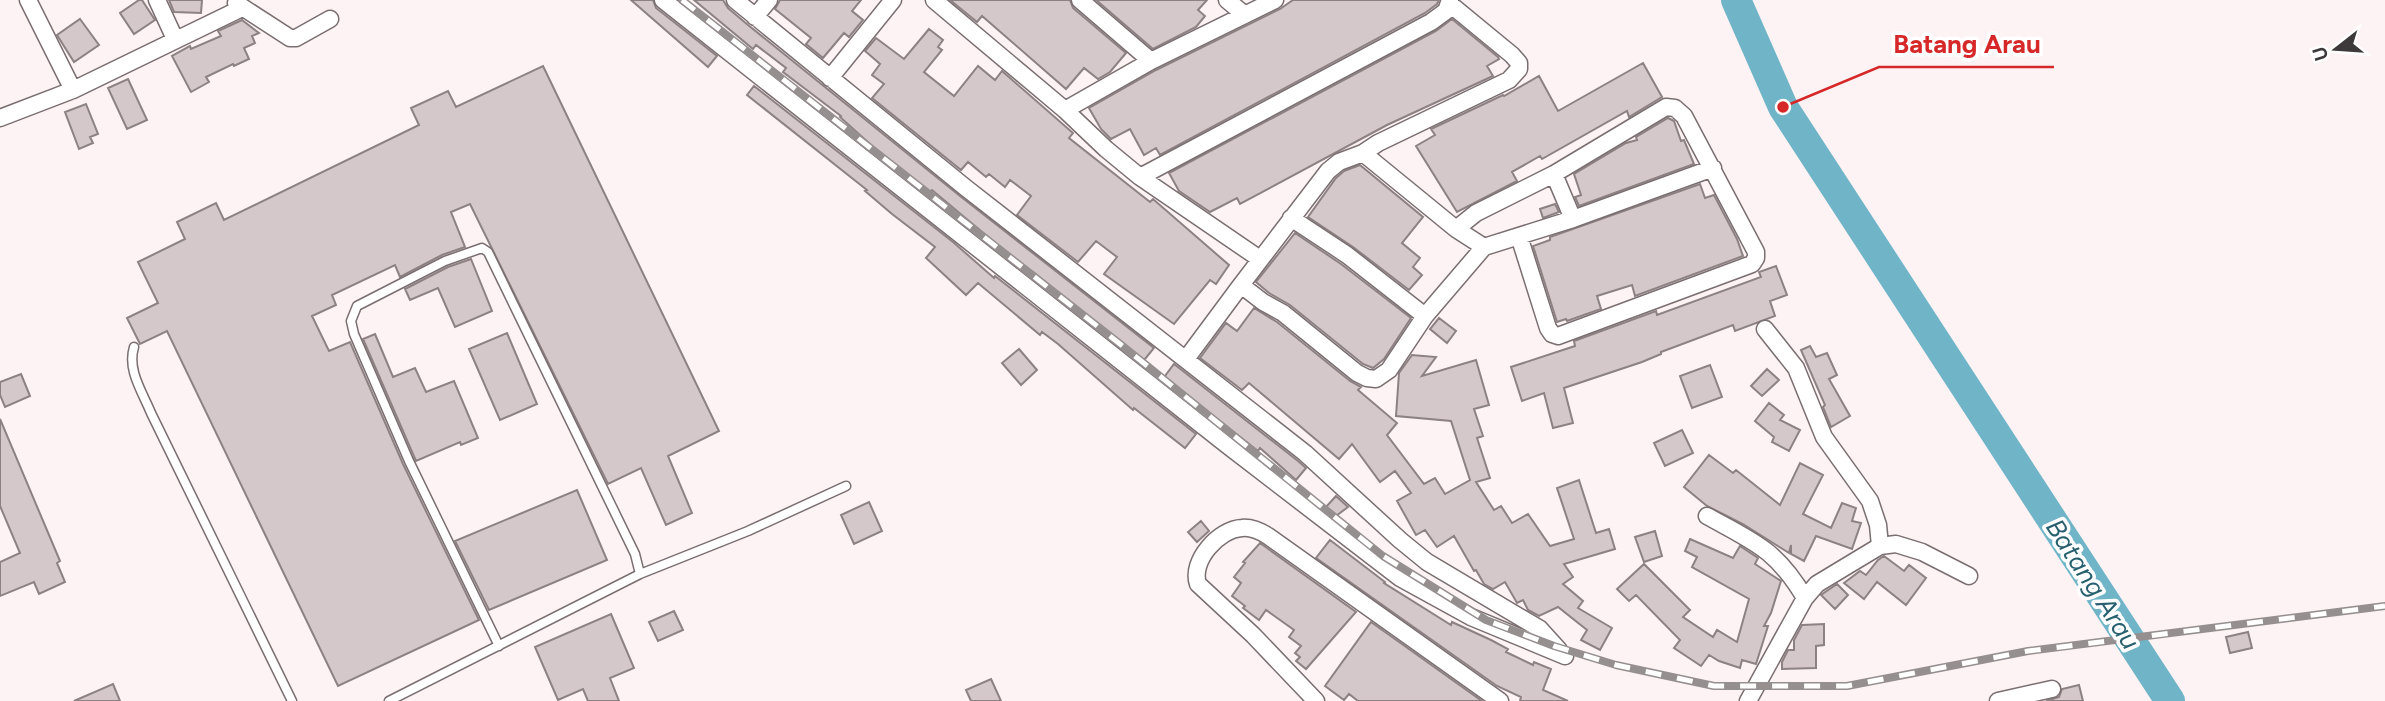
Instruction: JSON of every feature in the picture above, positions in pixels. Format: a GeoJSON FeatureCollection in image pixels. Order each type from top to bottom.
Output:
{"type":"FeatureCollection","features":[{"type":"Feature","properties":{"kind":"street"},"geometry":{"type":"LineString","coordinates":[[28,0],[73,90]]}},
{"type":"Feature","properties":{"kind":"street"},"geometry":{"type":"LineString","coordinates":[[157,0],[175,39]]}},
{"type":"Feature","properties":{"kind":"street"},"geometry":{"type":"LineString","coordinates":[[663,0],[1227,445],[1400,578],[1471,617],[1565,656],[1539,629],[1427,562],[1305,453],[977,197],[736,0]]}},
{"type":"Feature","properties":{"kind":"street"},"geometry":{"type":"LineString","coordinates":[[755,17],[769,0]]}},
{"type":"Feature","properties":{"kind":"street"},"geometry":{"type":"LineString","coordinates":[[830,78],[893,0]]}},
{"type":"Feature","properties":{"kind":"street"},"geometry":{"type":"LineString","coordinates":[[934,0],[1140,177],[1260,259]]}},
{"type":"Feature","properties":{"kind":"street"},"geometry":{"type":"LineString","coordinates":[[1080,0],[1152,61]]}},
{"type":"Feature","properties":{"kind":"street"},"geometry":{"type":"LineString","coordinates":[[1227,0],[1245,15]]}},
{"type":"Feature","properties":{"kind":"street"},"geometry":{"type":"LineString","coordinates":[[1065,110],[1152,61],[1275,0]]}},
{"type":"Feature","properties":{"kind":"street"},"geometry":{"type":"LineString","coordinates":[[1140,177],[1431,22],[1446,11],[1450,2],[1519,63],[1519,69],[1509,80],[1378,143],[1363,153],[1339,162],[1328,171],[1186,359]]}},
{"type":"Feature","properties":{"kind":"street"},"geometry":{"type":"LineString","coordinates":[[0,118],[73,90],[175,39],[237,4],[290,38],[306,33],[330,19]]}},
{"type":"Feature","properties":{"kind":"street"},"geometry":{"type":"LineString","coordinates":[[1456,229],[1476,213],[1554,174],[1666,107],[1675,108],[1684,116],[1756,252],[1756,258],[1752,264],[1558,336],[1552,334],[1548,328],[1519,236]]}},
{"type":"Feature","properties":{"kind":"street"},"geometry":{"type":"LineString","coordinates":[[1363,153],[1456,229],[1484,247]]}},
{"type":"Feature","properties":{"kind":"street"},"geometry":{"type":"LineString","coordinates":[[1241,285],[1283,313],[1367,378],[1376,379],[1389,370],[1425,316],[1484,247],[1573,219],[1713,168]]}},
{"type":"Feature","properties":{"kind":"street"},"geometry":{"type":"LineString","coordinates":[[1554,174],[1573,219]]}},
{"type":"Feature","properties":{"kind":"street"},"geometry":{"type":"LineString","coordinates":[[1291,218],[1347,255],[1425,316]]}},
{"type":"Feature","properties":{"kind":"street"},"geometry":{"type":"LineString","coordinates":[[1766,329],[1796,368],[1824,437],[1870,501],[1878,525],[1880,545]]}},
{"type":"Feature","properties":{"kind":"street"},"geometry":{"type":"LineString","coordinates":[[1707,516],[1766,549],[1792,576],[1805,598]]}},
{"type":"Feature","properties":{"kind":"street"},"geometry":{"type":"LineString","coordinates":[[1316,701],[1253,635],[1198,584],[1196,577],[1202,556],[1216,541],[1234,529],[1245,527],[1268,536],[1500,701]]}},
{"type":"Feature","properties":{"kind":"street"},"geometry":{"type":"LineString","coordinates":[[1748,701],[1805,598],[1817,584],[1880,545],[1896,544],[1922,552],[1969,576]]}},
{"type":"Feature","properties":{"kind":"street"},"geometry":{"type":"LineString","coordinates":[[1998,701],[2052,689]]}},
{"type":"Feature","properties":{"kind":"lane"},"geometry":{"type":"LineString","coordinates":[[499,646],[409,461],[354,334],[351,321],[358,306],[396,286],[445,261],[482,248],[488,252],[635,554],[640,574]]}},
{"type":"Feature","properties":{"kind":"lane"},"geometry":{"type":"LineString","coordinates":[[134,346],[131,357],[133,371],[151,413],[292,701]]}},
{"type":"Feature","properties":{"kind":"lane"},"geometry":{"type":"LineString","coordinates":[[389,701],[640,574],[748,531],[846,486]]}},
{"type":"Feature","properties":{"kind":"building"},"geometry":{"type":"Polygon","coordinates":[[[142,0],[155,20],[134,34],[120,13],[142,0]]]}},
{"type":"Feature","properties":{"kind":"building"},"geometry":{"type":"Polygon","coordinates":[[[169,0],[202,0],[201,13],[174,12],[169,0]]]}},
{"type":"Feature","properties":{"kind":"building"},"geometry":{"type":"Polygon","coordinates":[[[631,0],[653,0],[656,8],[717,56],[708,67],[631,0]]]}},
{"type":"Feature","properties":{"kind":"building"},"geometry":{"type":"Polygon","coordinates":[[[694,0],[723,0],[728,8],[748,25],[1154,348],[1141,364],[1051,292],[1054,289],[1033,272],[1030,276],[1008,259],[1011,256],[932,190],[927,195],[922,191],[841,116],[783,72],[786,68],[756,45],[753,49],[694,0]]]}},
{"type":"Feature","properties":{"kind":"building"},"geometry":{"type":"Polygon","coordinates":[[[780,0],[861,0],[852,11],[863,20],[849,37],[844,33],[823,58],[806,44],[811,38],[775,9],[780,0]]]}},
{"type":"Feature","properties":{"kind":"building"},"geometry":{"type":"Polygon","coordinates":[[[950,0],[1070,0],[1073,8],[1126,53],[1110,72],[1098,79],[1084,68],[1066,89],[982,16],[977,22],[950,0]]]}},
{"type":"Feature","properties":{"kind":"building"},"geometry":{"type":"Polygon","coordinates":[[[1096,0],[1207,0],[1198,10],[1205,16],[1196,27],[1153,49],[1096,0]]]}},
{"type":"Feature","properties":{"kind":"building"},"geometry":{"type":"Polygon","coordinates":[[[1293,0],[1439,0],[1425,13],[1160,155],[1156,148],[1144,155],[1130,129],[1111,139],[1101,129],[1089,108],[1156,70],[1293,0]]]}},
{"type":"Feature","properties":{"kind":"building"},"geometry":{"type":"Polygon","coordinates":[[[80,19],[99,45],[74,62],[57,35],[80,19]]]}},
{"type":"Feature","properties":{"kind":"building"},"geometry":{"type":"Polygon","coordinates":[[[1452,19],[1498,57],[1499,59],[1487,66],[1493,76],[1387,125],[1240,204],[1237,198],[1210,212],[1179,191],[1169,173],[1436,31],[1452,19]]]}},
{"type":"Feature","properties":{"kind":"building"},"geometry":{"type":"Polygon","coordinates":[[[242,20],[259,33],[252,36],[255,43],[244,48],[249,59],[206,77],[209,82],[191,92],[172,56],[190,46],[191,49],[221,36],[218,31],[242,20]]]}},
{"type":"Feature","properties":{"kind":"building"},"geometry":{"type":"Polygon","coordinates":[[[929,29],[943,40],[938,47],[942,50],[924,72],[954,96],[978,66],[995,80],[1002,71],[1073,133],[1069,138],[1150,202],[1153,199],[1229,265],[1216,284],[1210,280],[1174,324],[1104,274],[1117,257],[1096,241],[1078,262],[1017,215],[1031,196],[1010,180],[1005,187],[989,174],[986,177],[968,162],[961,170],[872,98],[884,84],[872,75],[880,64],[865,51],[876,38],[904,59],[929,29]]]}},
{"type":"Feature","properties":{"kind":"building"},"geometry":{"type":"Polygon","coordinates":[[[1643,63],[1662,97],[1629,117],[1627,111],[1542,159],[1540,156],[1512,172],[1517,181],[1457,212],[1416,146],[1435,135],[1431,129],[1504,96],[1539,76],[1558,111],[1643,63]]]}},
{"type":"Feature","properties":{"kind":"building"},"geometry":{"type":"Polygon","coordinates":[[[543,66],[719,431],[668,456],[692,513],[666,525],[641,468],[608,484],[470,204],[451,212],[465,247],[442,255],[400,277],[395,265],[332,295],[336,305],[312,316],[329,351],[350,342],[403,464],[479,620],[338,686],[167,331],[140,344],[127,318],[158,303],[138,262],[185,239],[177,222],[216,203],[224,220],[419,125],[411,108],[448,91],[456,107],[543,66]]]}},
{"type":"Feature","properties":{"kind":"building"},"geometry":{"type":"Polygon","coordinates":[[[128,79],[147,120],[127,129],[108,88],[128,79]]]}},
{"type":"Feature","properties":{"kind":"building"},"geometry":{"type":"Polygon","coordinates":[[[754,86],[953,242],[994,278],[995,276],[1196,434],[1185,448],[1134,408],[1133,410],[1058,344],[1042,332],[1040,335],[978,283],[966,295],[926,258],[935,247],[747,95],[754,86]]]}},
{"type":"Feature","properties":{"kind":"building"},"geometry":{"type":"Polygon","coordinates":[[[86,104],[98,134],[90,137],[93,143],[79,149],[65,112],[86,104]]]}},
{"type":"Feature","properties":{"kind":"building"},"geometry":{"type":"Polygon","coordinates":[[[1668,118],[1674,121],[1694,164],[1579,206],[1575,197],[1581,195],[1574,174],[1626,143],[1637,140],[1636,137],[1668,118]]]}},
{"type":"Feature","properties":{"kind":"building"},"geometry":{"type":"Polygon","coordinates":[[[1360,165],[1423,217],[1402,243],[1420,258],[1413,267],[1422,275],[1409,290],[1308,217],[1336,178],[1344,171],[1360,165]]]}},
{"type":"Feature","properties":{"kind":"building"},"geometry":{"type":"Polygon","coordinates":[[[1700,184],[1705,198],[1714,195],[1743,256],[1635,296],[1632,285],[1597,296],[1601,309],[1557,322],[1533,246],[1550,240],[1550,237],[1700,184]]]}},
{"type":"Feature","properties":{"kind":"building"},"geometry":{"type":"Polygon","coordinates":[[[1555,204],[1559,212],[1543,218],[1540,209],[1555,204]]]}},
{"type":"Feature","properties":{"kind":"building"},"geometry":{"type":"Polygon","coordinates":[[[1295,233],[1341,264],[1411,318],[1384,359],[1373,368],[1363,364],[1290,305],[1256,282],[1295,233]]]}},
{"type":"Feature","properties":{"kind":"building"},"geometry":{"type":"Polygon","coordinates":[[[471,259],[492,311],[455,327],[438,288],[410,300],[405,289],[448,267],[471,259]]]}},
{"type":"Feature","properties":{"kind":"building"},"geometry":{"type":"Polygon","coordinates":[[[1776,266],[1787,295],[1770,301],[1775,316],[1735,331],[1733,325],[1661,352],[1642,362],[1564,388],[1573,423],[1553,428],[1544,393],[1522,401],[1511,367],[1575,346],[1574,341],[1656,311],[1657,315],[1761,277],[1759,272],[1776,266]]]}},
{"type":"Feature","properties":{"kind":"building"},"geometry":{"type":"Polygon","coordinates":[[[1254,308],[1277,322],[1361,387],[1358,390],[1397,423],[1387,435],[1424,484],[1435,478],[1445,494],[1470,480],[1451,421],[1396,416],[1399,373],[1412,355],[1436,357],[1422,376],[1476,360],[1489,405],[1474,409],[1483,436],[1477,438],[1490,478],[1476,482],[1494,510],[1501,506],[1512,523],[1528,514],[1550,546],[1574,539],[1557,488],[1579,480],[1596,533],[1609,529],[1615,549],[1564,564],[1573,577],[1563,584],[1583,601],[1578,608],[1612,628],[1600,650],[1581,640],[1587,630],[1558,607],[1539,616],[1528,610],[1523,600],[1517,603],[1505,582],[1493,589],[1484,584],[1454,536],[1437,547],[1425,530],[1416,535],[1397,501],[1411,493],[1395,471],[1380,482],[1352,444],[1339,459],[1249,383],[1242,390],[1200,358],[1226,323],[1237,331],[1254,308]]]}},
{"type":"Feature","properties":{"kind":"building"},"geometry":{"type":"Polygon","coordinates":[[[1439,318],[1456,331],[1447,343],[1430,329],[1439,318]]]}},
{"type":"Feature","properties":{"kind":"building"},"geometry":{"type":"Polygon","coordinates":[[[507,333],[537,404],[500,420],[469,349],[507,333]]]}},
{"type":"Feature","properties":{"kind":"building"},"geometry":{"type":"Polygon","coordinates":[[[375,334],[393,377],[415,368],[426,392],[454,381],[478,438],[461,445],[460,442],[416,461],[363,339],[375,334]]]}},
{"type":"Feature","properties":{"kind":"building"},"geometry":{"type":"Polygon","coordinates":[[[1810,346],[1816,357],[1827,353],[1837,375],[1829,379],[1850,416],[1831,427],[1823,407],[1825,405],[1801,350],[1810,346]]]}},
{"type":"Feature","properties":{"kind":"building"},"geometry":{"type":"Polygon","coordinates":[[[1019,349],[1037,370],[1021,385],[1002,363],[1019,349]]]}},
{"type":"Feature","properties":{"kind":"building"},"geometry":{"type":"Polygon","coordinates":[[[1174,364],[1306,468],[1296,480],[1260,448],[1258,451],[1211,414],[1208,417],[1162,380],[1174,364]]]}},
{"type":"Feature","properties":{"kind":"building"},"geometry":{"type":"Polygon","coordinates":[[[1710,365],[1722,397],[1692,408],[1680,376],[1710,365]]]}},
{"type":"Feature","properties":{"kind":"building"},"geometry":{"type":"Polygon","coordinates":[[[1767,369],[1779,380],[1762,396],[1751,386],[1767,369]]]}},
{"type":"Feature","properties":{"kind":"building"},"geometry":{"type":"Polygon","coordinates":[[[21,374],[30,396],[5,407],[0,395],[0,382],[21,374]]]}},
{"type":"Feature","properties":{"kind":"building"},"geometry":{"type":"Polygon","coordinates":[[[1769,403],[1784,415],[1780,420],[1800,430],[1789,451],[1772,442],[1774,437],[1755,421],[1769,403]]]}},
{"type":"Feature","properties":{"kind":"building"},"geometry":{"type":"Polygon","coordinates":[[[0,419],[60,561],[57,563],[65,582],[39,594],[34,582],[0,596],[0,562],[20,553],[0,506],[0,419]]]}},
{"type":"Feature","properties":{"kind":"building"},"geometry":{"type":"Polygon","coordinates":[[[1682,430],[1693,453],[1665,466],[1654,443],[1682,430]]]}},
{"type":"Feature","properties":{"kind":"building"},"geometry":{"type":"Polygon","coordinates":[[[1709,455],[1733,473],[1736,470],[1780,505],[1800,463],[1823,475],[1803,514],[1831,528],[1842,503],[1856,508],[1852,521],[1861,523],[1852,549],[1816,536],[1804,561],[1791,554],[1791,545],[1789,553],[1743,524],[1707,506],[1684,487],[1709,455]]]}},
{"type":"Feature","properties":{"kind":"building"},"geometry":{"type":"Polygon","coordinates":[[[577,490],[607,560],[489,610],[455,541],[577,490]]]}},
{"type":"Feature","properties":{"kind":"building"},"geometry":{"type":"Polygon","coordinates":[[[1336,496],[1348,507],[1336,516],[1326,507],[1336,496]]]}},
{"type":"Feature","properties":{"kind":"building"},"geometry":{"type":"Polygon","coordinates":[[[869,502],[882,531],[854,544],[841,515],[869,502]]]}},
{"type":"Feature","properties":{"kind":"building"},"geometry":{"type":"Polygon","coordinates":[[[1201,521],[1209,531],[1197,542],[1188,532],[1201,521]]]}},
{"type":"Feature","properties":{"kind":"building"},"geometry":{"type":"Polygon","coordinates":[[[1655,531],[1662,556],[1644,562],[1635,537],[1655,531]]]}},
{"type":"Feature","properties":{"kind":"building"},"geometry":{"type":"Polygon","coordinates":[[[1690,539],[1733,558],[1740,546],[1758,558],[1755,564],[1781,581],[1764,626],[1768,626],[1756,664],[1742,660],[1740,668],[1709,655],[1701,666],[1674,648],[1680,640],[1636,595],[1629,601],[1617,589],[1644,564],[1690,610],[1683,617],[1713,637],[1717,630],[1737,642],[1749,599],[1692,567],[1697,557],[1685,551],[1690,539]]]}},
{"type":"Feature","properties":{"kind":"building"},"geometry":{"type":"Polygon","coordinates":[[[1330,540],[1384,583],[1451,625],[1452,622],[1491,640],[1508,649],[1506,652],[1533,665],[1534,662],[1551,669],[1543,690],[1568,701],[1520,701],[1521,697],[1497,686],[1316,558],[1330,540]]]}},
{"type":"Feature","properties":{"kind":"building"},"geometry":{"type":"Polygon","coordinates":[[[1260,543],[1356,612],[1306,669],[1296,661],[1300,657],[1295,653],[1301,646],[1289,637],[1294,630],[1266,610],[1259,620],[1232,596],[1241,583],[1234,577],[1260,543]]]}},
{"type":"Feature","properties":{"kind":"building"},"geometry":{"type":"Polygon","coordinates":[[[1884,556],[1904,571],[1909,565],[1926,578],[1906,605],[1877,582],[1864,599],[1844,583],[1860,571],[1866,575],[1884,556]]]}},
{"type":"Feature","properties":{"kind":"building"},"geometry":{"type":"Polygon","coordinates":[[[1837,584],[1848,595],[1835,609],[1821,595],[1837,584]]]}},
{"type":"Feature","properties":{"kind":"building"},"geometry":{"type":"Polygon","coordinates":[[[674,611],[683,630],[658,641],[649,622],[674,611]]]}},
{"type":"Feature","properties":{"kind":"building"},"geometry":{"type":"Polygon","coordinates":[[[611,614],[634,668],[610,678],[619,701],[588,701],[583,689],[558,700],[535,647],[611,614]]]}},
{"type":"Feature","properties":{"kind":"building"},"geometry":{"type":"Polygon","coordinates":[[[1371,622],[1482,701],[1358,701],[1349,694],[1344,700],[1325,686],[1371,622]]]}},
{"type":"Feature","properties":{"kind":"building"},"geometry":{"type":"Polygon","coordinates":[[[1824,624],[1824,645],[1816,646],[1816,668],[1782,669],[1782,662],[1788,650],[1794,650],[1794,640],[1802,625],[1824,624]]]}},
{"type":"Feature","properties":{"kind":"building"},"geometry":{"type":"Polygon","coordinates":[[[2248,632],[2252,648],[2230,653],[2226,637],[2248,632]]]}},
{"type":"Feature","properties":{"kind":"building"},"geometry":{"type":"Polygon","coordinates":[[[991,679],[1001,701],[971,701],[966,690],[991,679]]]}},
{"type":"Feature","properties":{"kind":"building"},"geometry":{"type":"Polygon","coordinates":[[[113,684],[120,701],[74,701],[113,684]]]}},
{"type":"Feature","properties":{"kind":"building"},"geometry":{"type":"Polygon","coordinates":[[[2079,685],[2083,701],[2046,701],[2059,697],[2062,689],[2079,685]]]}},
{"type":"Feature","properties":{"kind":"waterway","name":"Batang Arau"},"geometry":{"type":"LineString","coordinates":[[1736,0],[1783,107],[2170,701]]}},
{"type":"Feature","properties":{"kind":"railway"},"geometry":{"type":"LineString","coordinates":[[682,0],[1120,344],[1383,556],[1486,620],[1554,646],[1616,665],[1714,686],[1847,686],[2028,651],[2385,606]]}},
{"type":"Feature","properties":{"kind":"place","name":"Batang Arau"},"geometry":{"type":"Point","coordinates":[1783,107]}}]}
